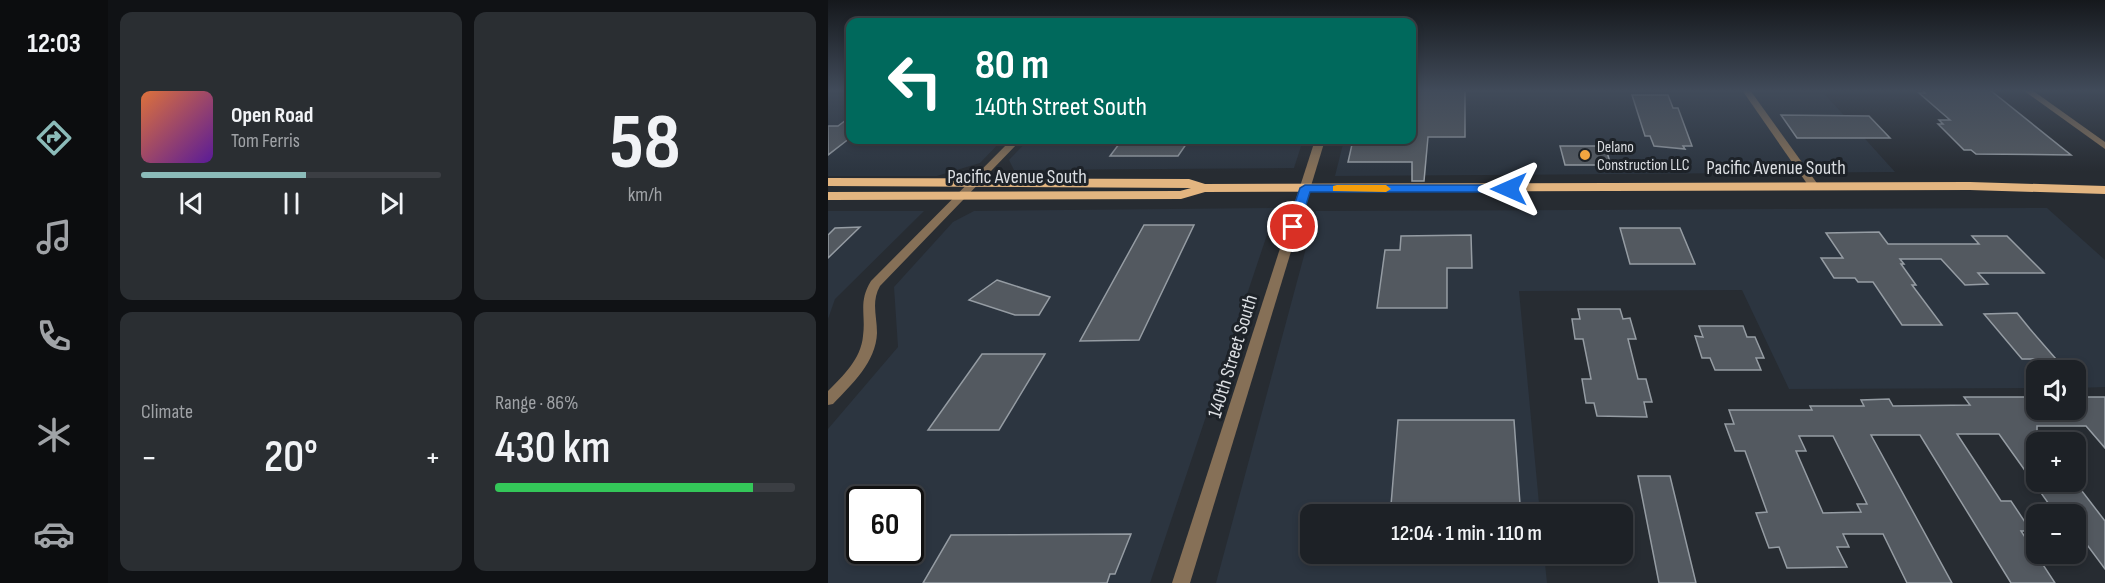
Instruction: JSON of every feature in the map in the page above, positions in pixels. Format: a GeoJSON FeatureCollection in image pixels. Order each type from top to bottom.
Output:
{"type":"FeatureCollection","features":[{"type":"Feature","properties":{"kind":"main road","name":"Pacific Avenue South"},"geometry":{"type":"LineString","coordinates":[[828,182],[1189,183],[1204,188]]}},
{"type":"Feature","properties":{"kind":"main road","name":"Pacific Avenue South"},"geometry":{"type":"LineString","coordinates":[[828,196],[1181,195],[1204,188],[2102,187]]}},
{"type":"Feature","properties":{"kind":"street"},"geometry":{"type":"LineString","coordinates":[[1765,117],[1814,186]]}},
{"type":"Feature","properties":{"kind":"street"},"geometry":{"type":"LineString","coordinates":[[2065,117],[2105,146]]}},
{"type":"Feature","properties":{"kind":"street"},"geometry":{"type":"LineString","coordinates":[[828,400],[857,366],[867,350],[870,338],[867,304],[870,290],[1012,144]]}},
{"type":"Feature","properties":{"kind":"street","name":"140th Street South"},"geometry":{"type":"LineString","coordinates":[[1181,583],[1319,144]]}},
{"type":"Feature","properties":{"kind":"shaded area"},"geometry":{"type":"Polygon","coordinates":[[[828,117],[846,117],[846,144],[998,144],[980,163],[937,176],[828,176],[828,117]]]}},
{"type":"Feature","properties":{"kind":"shaded area"},"geometry":{"type":"Polygon","coordinates":[[[1416,117],[1846,117],[1895,172],[1335,176],[1343,144],[1416,144],[1416,117]]]}},
{"type":"Feature","properties":{"kind":"shaded area"},"geometry":{"type":"Polygon","coordinates":[[[1024,144],[1302,144],[1294,168],[1014,170],[1009,160],[1024,144]]]}},
{"type":"Feature","properties":{"kind":"shaded area"},"geometry":{"type":"Polygon","coordinates":[[[1276,208],[1150,583],[828,583],[828,429],[898,347],[894,287],[953,222],[974,211],[1276,208]]]}},
{"type":"Feature","properties":{"kind":"shaded area"},"geometry":{"type":"Polygon","coordinates":[[[2047,208],[2105,260],[2105,387],[2086,388],[2086,360],[2026,360],[2026,388],[1789,389],[1742,290],[1519,291],[1539,504],[1300,504],[1300,564],[1545,564],[1547,583],[1216,583],[1316,211],[2047,208]]]}},
{"type":"Feature","properties":{"kind":"shaded area"},"geometry":{"type":"Polygon","coordinates":[[[828,211],[924,211],[835,299],[828,319],[828,211]]]}},
{"type":"Feature","properties":{"kind":"building"},"geometry":{"type":"Polygon","coordinates":[[[1416,117],[1465,117],[1465,137],[1428,137],[1424,181],[1412,181],[1412,162],[1348,162],[1352,144],[1416,144],[1416,117]]]}},
{"type":"Feature","properties":{"kind":"building"},"geometry":{"type":"Polygon","coordinates":[[[1639,117],[1681,117],[1692,146],[1683,146],[1685,149],[1654,146],[1650,136],[1645,136],[1639,117]]]}},
{"type":"Feature","properties":{"kind":"building"},"geometry":{"type":"Polygon","coordinates":[[[1783,117],[1870,117],[1890,138],[1797,138],[1783,117]]]}},
{"type":"Feature","properties":{"kind":"building"},"geometry":{"type":"Polygon","coordinates":[[[1947,117],[2024,117],[2071,155],[1976,154],[1971,150],[1964,150],[1938,124],[1943,124],[1939,120],[1950,120],[1947,117]]]}},
{"type":"Feature","properties":{"kind":"building"},"geometry":{"type":"Polygon","coordinates":[[[846,120],[846,141],[828,155],[828,126],[838,126],[846,120]]]}},
{"type":"Feature","properties":{"kind":"building"},"geometry":{"type":"Polygon","coordinates":[[[1119,144],[1186,144],[1178,156],[1110,156],[1119,144]]]}},
{"type":"Feature","properties":{"kind":"building","name":"Delano Construction LLC"},"geometry":{"type":"Polygon","coordinates":[[[1560,146],[1605,146],[1611,165],[1565,165],[1560,146]]]}},
{"type":"Feature","properties":{"kind":"building"},"geometry":{"type":"Polygon","coordinates":[[[1144,225],[1194,225],[1139,340],[1080,341],[1144,225]]]}},
{"type":"Feature","properties":{"kind":"building"},"geometry":{"type":"Polygon","coordinates":[[[860,227],[828,258],[828,235],[835,228],[860,227]]]}},
{"type":"Feature","properties":{"kind":"building"},"geometry":{"type":"Polygon","coordinates":[[[1620,228],[1680,228],[1695,264],[1630,264],[1620,228]]]}},
{"type":"Feature","properties":{"kind":"building"},"geometry":{"type":"Polygon","coordinates":[[[1879,232],[1888,244],[1979,244],[1972,236],[2007,236],[2044,273],[1978,273],[1988,284],[1965,285],[1941,259],[1900,259],[1916,285],[1912,285],[1942,325],[1902,325],[1873,282],[1858,282],[1855,278],[1834,278],[1821,258],[1843,258],[1826,233],[1879,232]]]}},
{"type":"Feature","properties":{"kind":"building"},"geometry":{"type":"Polygon","coordinates":[[[1471,235],[1472,268],[1447,268],[1447,308],[1377,308],[1385,250],[1400,250],[1401,236],[1471,235]]]}},
{"type":"Feature","properties":{"kind":"building"},"geometry":{"type":"Polygon","coordinates":[[[997,280],[1050,297],[1039,315],[1015,315],[969,300],[997,280]]]}},
{"type":"Feature","properties":{"kind":"building"},"geometry":{"type":"Polygon","coordinates":[[[1578,309],[1620,309],[1623,319],[1630,318],[1636,339],[1628,339],[1638,379],[1646,379],[1652,402],[1644,402],[1647,417],[1597,416],[1594,403],[1586,403],[1582,379],[1591,379],[1583,339],[1575,339],[1572,319],[1580,319],[1578,309]]]}},
{"type":"Feature","properties":{"kind":"building"},"geometry":{"type":"Polygon","coordinates":[[[2017,313],[2056,359],[2022,359],[1984,314],[2017,313]]]}},
{"type":"Feature","properties":{"kind":"building"},"geometry":{"type":"Polygon","coordinates":[[[1699,326],[1743,326],[1747,337],[1755,337],[1764,358],[1756,358],[1761,370],[1715,370],[1710,358],[1702,358],[1695,336],[1703,337],[1699,326]]]}},
{"type":"Feature","properties":{"kind":"building"},"geometry":{"type":"Polygon","coordinates":[[[982,354],[1045,354],[999,430],[928,430],[982,354]]]}},
{"type":"Feature","properties":{"kind":"building"},"geometry":{"type":"Polygon","coordinates":[[[1964,397],[2026,397],[2026,420],[2086,420],[2086,397],[2105,397],[2105,448],[2086,426],[2037,426],[2037,432],[2026,432],[2026,472],[1999,434],[1957,434],[2001,501],[2011,501],[2026,524],[2026,531],[2021,531],[2026,539],[2026,564],[2043,564],[2055,583],[2011,583],[1920,435],[1871,435],[1952,583],[1907,583],[1883,534],[1843,534],[1849,547],[1837,547],[1847,567],[1787,568],[1779,547],[1769,548],[1756,513],[1767,512],[1745,451],[1735,451],[1725,424],[1734,424],[1729,410],[1812,410],[1810,406],[1864,406],[1861,400],[1889,399],[1893,406],[1970,405],[1964,397]],[[1799,436],[1806,451],[1796,451],[1823,513],[1861,512],[1857,504],[1867,504],[1833,436],[1799,436]]]}},
{"type":"Feature","properties":{"kind":"building"},"geometry":{"type":"Polygon","coordinates":[[[1398,420],[1514,420],[1520,504],[1391,504],[1398,420]]]}},
{"type":"Feature","properties":{"kind":"building"},"geometry":{"type":"Polygon","coordinates":[[[1638,476],[1670,476],[1696,583],[1659,583],[1638,476]]]}},
{"type":"Feature","properties":{"kind":"building"},"geometry":{"type":"Polygon","coordinates":[[[2040,492],[2083,492],[2105,521],[2105,569],[2086,543],[2086,504],[2049,504],[2040,492]]]}},
{"type":"Feature","properties":{"kind":"building"},"geometry":{"type":"Polygon","coordinates":[[[1131,534],[1115,574],[1110,574],[1107,583],[923,583],[951,535],[1131,534]]]}},
{"type":"Feature","properties":{"kind":"slow traffic"},"geometry":{"type":"LineString","coordinates":[[1337,188],[1386,189]]}},
{"type":"Feature","properties":{"kind":"place","name":"Delano Construction LLC"},"geometry":{"type":"Point","coordinates":[1585,155]}},
{"type":"Feature","properties":{"kind":"route"},"geometry":{"type":"LineString","coordinates":[[1293,227],[1305,188],[1509,189]]}}]}
